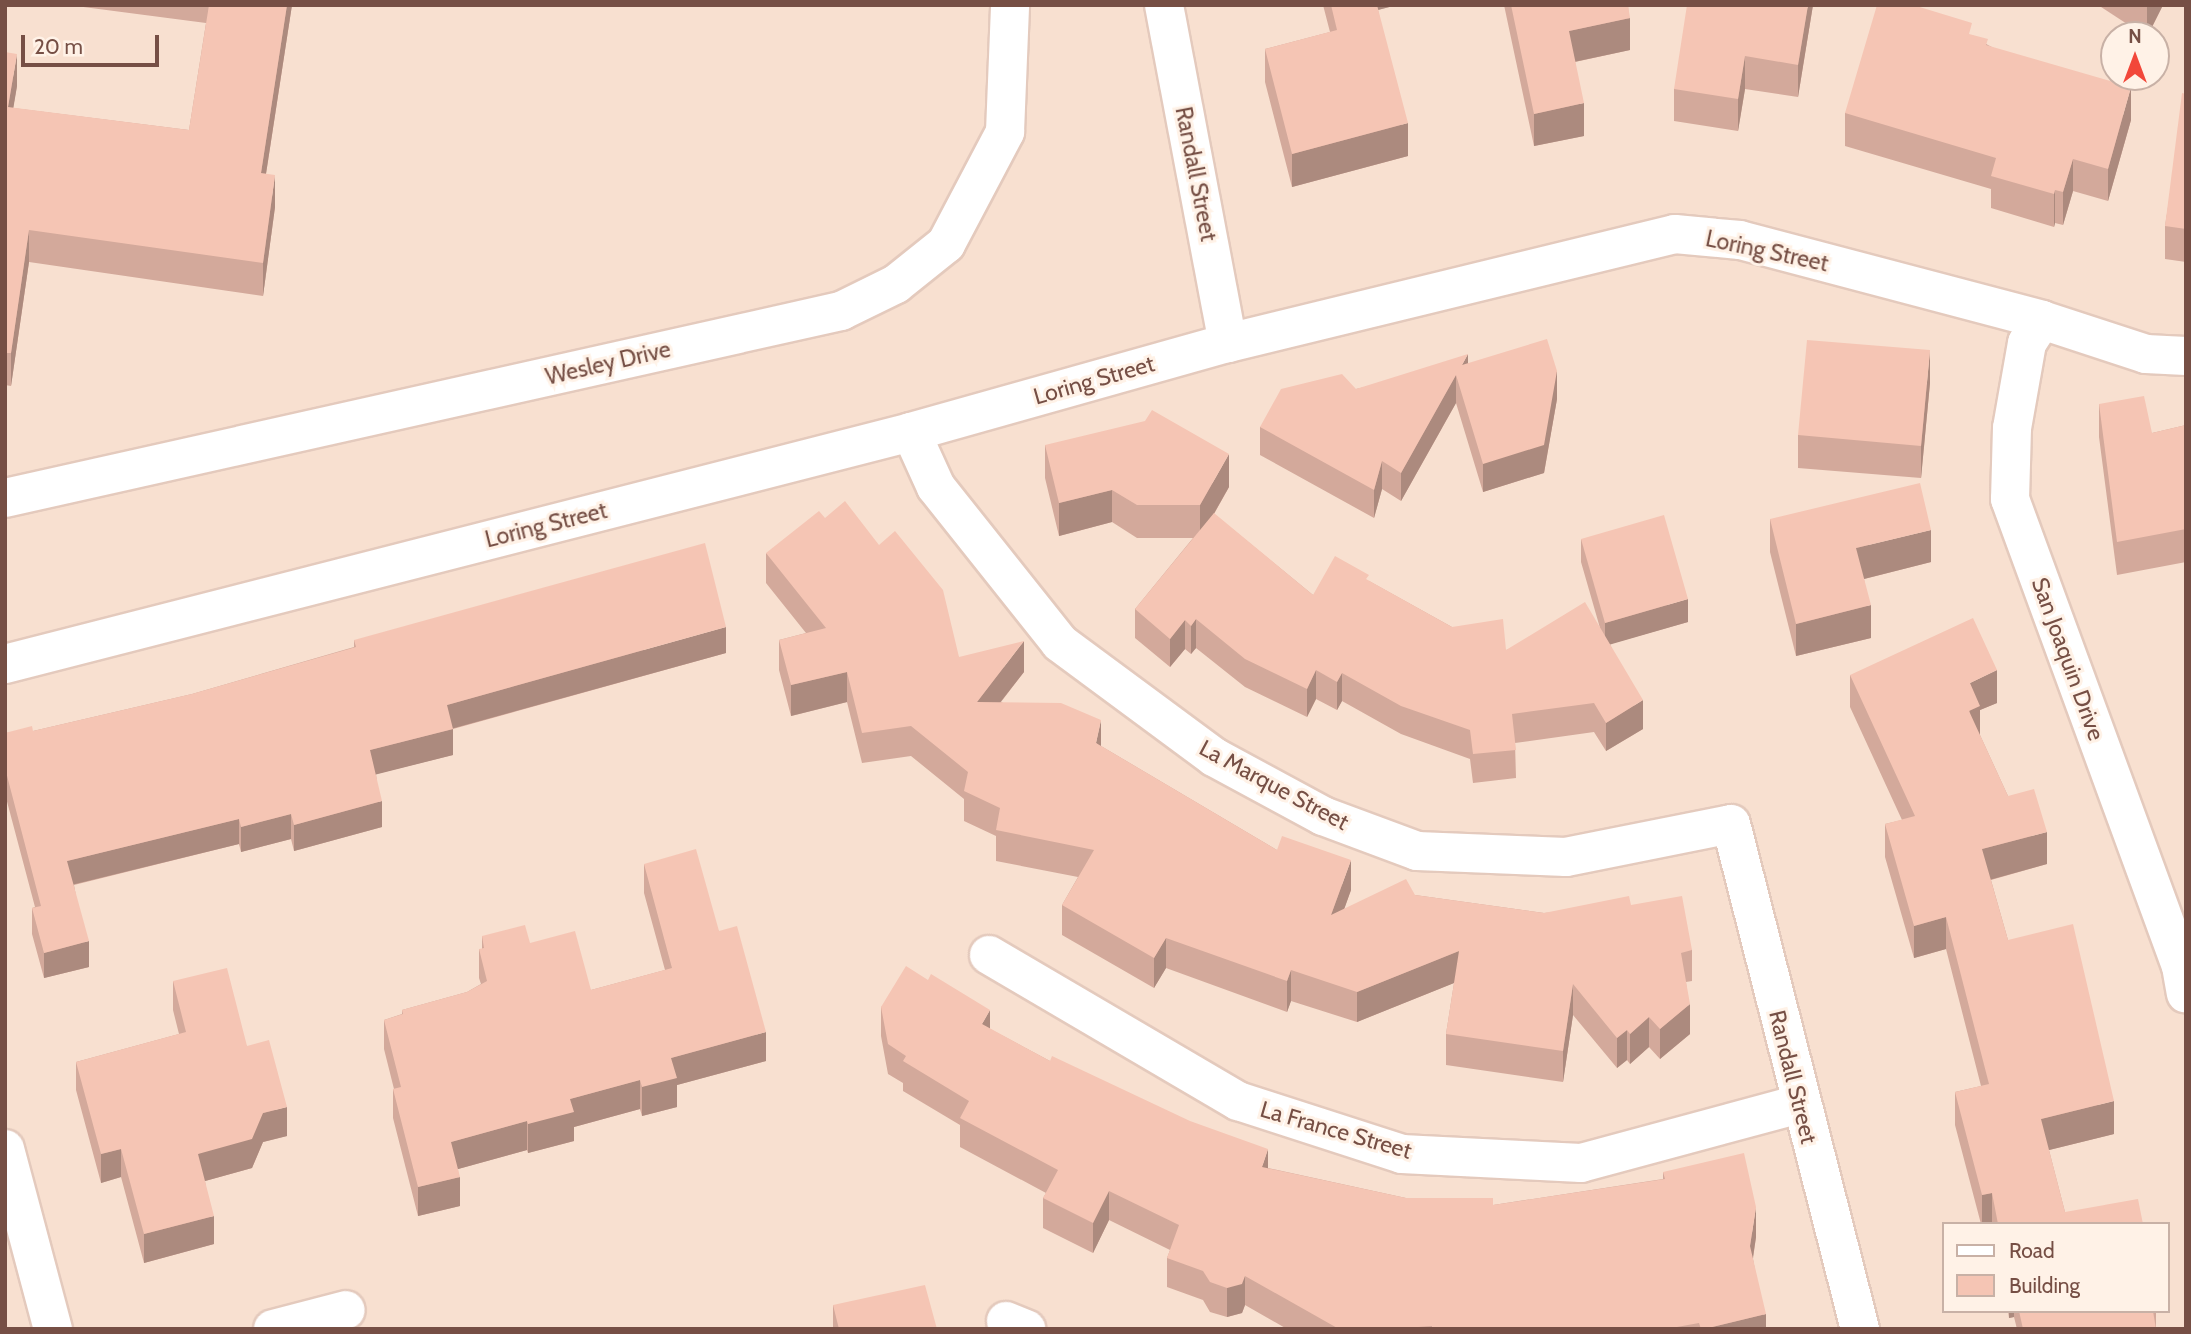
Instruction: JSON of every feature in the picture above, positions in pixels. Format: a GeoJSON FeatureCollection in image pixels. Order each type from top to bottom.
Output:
{"type":"FeatureCollection","features":[{"type":"Feature","properties":{"kind":"street","name":"Wesley Drive"},"geometry":{"type":"LineString","coordinates":[[5,498],[841,311],[896,284],[946,244],[1005,132],[1010,5]]}},
{"type":"Feature","properties":{"kind":"street","name":"Randall Street"},"geometry":{"type":"LineString","coordinates":[[1164,5],[1228,343]]}},
{"type":"Feature","properties":{"kind":"street","name":"Loring Street"},"geometry":{"type":"LineString","coordinates":[[5,664],[911,432],[1228,343],[1675,234],[1740,240],[2042,320],[2146,355],[2186,356]]}},
{"type":"Feature","properties":{"kind":"street","name":"San Joaquin Drive"},"geometry":{"type":"LineString","coordinates":[[2042,320],[2027,343],[2012,428],[2010,499],[2184,975]]}},
{"type":"Feature","properties":{"kind":"street","name":"La Marque Street"},"geometry":{"type":"LineString","coordinates":[[911,432],[936,487],[1060,643],[1213,757],[1323,816],[1417,851],[1566,858],[1731,824]]}},
{"type":"Feature","properties":{"kind":"street","name":"Randall Street"},"geometry":{"type":"LineString","coordinates":[[1731,824],[1799,1104],[1860,1329]]}},
{"type":"Feature","properties":{"kind":"street","name":"La France Street"},"geometry":{"type":"LineString","coordinates":[[989,955],[1238,1101],[1402,1154],[1581,1163],[1799,1104]]}},
{"type":"Feature","properties":{"kind":"street"},"geometry":{"type":"LineString","coordinates":[[5,1149],[54,1329]]}},
{"type":"Feature","properties":{"kind":"street"},"geometry":{"type":"LineString","coordinates":[[273,1329],[346,1310]]}},
{"type":"Feature","properties":{"kind":"shaded area"},"geometry":{"type":"Polygon","coordinates":[[[5,5],[2186,5],[2186,1329],[5,1329],[5,5]]]}},
{"type":"Feature","properties":{"kind":"building"},"geometry":{"type":"Polygon","coordinates":[[[209,5],[287,5],[261,173],[275,175],[263,263],[29,230],[11,353],[5,353],[5,52],[17,54],[8,107],[189,130],[209,5]]]}},
{"type":"Feature","properties":{"kind":"building"},"geometry":{"type":"Polygon","coordinates":[[[1331,5],[1377,5],[1408,123],[1292,154],[1265,49],[1337,30],[1331,5]]]}},
{"type":"Feature","properties":{"kind":"building"},"geometry":{"type":"Polygon","coordinates":[[[1511,5],[1628,5],[1630,18],[1569,31],[1584,103],[1534,114],[1511,5]]]}},
{"type":"Feature","properties":{"kind":"building"},"geometry":{"type":"Polygon","coordinates":[[[1687,5],[1808,5],[1798,65],[1745,56],[1738,99],[1674,89],[1687,5]]]}},
{"type":"Feature","properties":{"kind":"building"},"geometry":{"type":"Polygon","coordinates":[[[1877,5],[1913,5],[1972,23],[1969,34],[1988,39],[1986,45],[2100,78],[2100,91],[2130,91],[2108,169],[2073,159],[2063,192],[2055,190],[2054,194],[1991,176],[1996,158],[1845,113],[1877,5]]]}},
{"type":"Feature","properties":{"kind":"building"},"geometry":{"type":"Polygon","coordinates":[[[2182,93],[2186,94],[2186,229],[2165,226],[2182,93]]]}},
{"type":"Feature","properties":{"kind":"building"},"geometry":{"type":"Polygon","coordinates":[[[1547,339],[1557,371],[1544,445],[1483,464],[1456,375],[1401,473],[1382,461],[1374,490],[1260,427],[1281,389],[1342,374],[1356,389],[1468,354],[1462,365],[1547,339]]]}},
{"type":"Feature","properties":{"kind":"building"},"geometry":{"type":"Polygon","coordinates":[[[1807,340],[1930,350],[1921,446],[1798,435],[1807,340]]]}},
{"type":"Feature","properties":{"kind":"building"},"geometry":{"type":"Polygon","coordinates":[[[2144,396],[2152,433],[2186,425],[2186,529],[2117,542],[2099,404],[2144,396]]]}},
{"type":"Feature","properties":{"kind":"building"},"geometry":{"type":"Polygon","coordinates":[[[1152,410],[1229,454],[1200,505],[1137,505],[1112,490],[1059,503],[1045,445],[1145,421],[1152,410]]]}},
{"type":"Feature","properties":{"kind":"building"},"geometry":{"type":"Polygon","coordinates":[[[1920,483],[1931,530],[1856,548],[1871,605],[1796,624],[1770,519],[1920,483]]]}},
{"type":"Feature","properties":{"kind":"building"},"geometry":{"type":"Polygon","coordinates":[[[845,501],[879,545],[895,531],[943,590],[959,657],[1024,641],[977,702],[1061,703],[1101,720],[1096,743],[1277,850],[1282,836],[1351,860],[1331,915],[1406,879],[1415,895],[1544,913],[1629,896],[1631,905],[1682,896],[1692,950],[1681,953],[1690,1004],[1660,1029],[1649,1017],[1630,1034],[1627,1030],[1617,1038],[1573,984],[1563,1051],[1446,1034],[1459,951],[1357,992],[1291,970],[1287,981],[1166,938],[1154,958],[1062,905],[1094,850],[996,830],[1000,808],[964,791],[968,772],[911,726],[862,733],[847,672],[791,685],[779,640],[826,628],[766,553],[819,511],[825,518],[845,501]]]}},
{"type":"Feature","properties":{"kind":"building"},"geometry":{"type":"Polygon","coordinates":[[[1214,513],[1313,595],[1335,556],[1369,575],[1366,579],[1452,627],[1503,619],[1506,650],[1585,602],[1643,700],[1606,723],[1594,703],[1512,714],[1516,750],[1473,754],[1470,730],[1401,706],[1342,673],[1337,682],[1316,670],[1307,689],[1245,659],[1196,619],[1191,626],[1185,620],[1170,639],[1135,609],[1214,513]]]}},
{"type":"Feature","properties":{"kind":"building"},"geometry":{"type":"Polygon","coordinates":[[[1664,515],[1688,599],[1605,623],[1581,539],[1664,515]]]}},
{"type":"Feature","properties":{"kind":"building"},"geometry":{"type":"Polygon","coordinates":[[[705,543],[726,627],[447,705],[453,729],[370,750],[382,801],[294,825],[291,814],[241,827],[239,819],[67,861],[89,941],[44,953],[32,908],[41,906],[5,768],[5,733],[32,726],[33,731],[192,694],[356,647],[354,640],[705,543]]]}},
{"type":"Feature","properties":{"kind":"building"},"geometry":{"type":"Polygon","coordinates":[[[1973,618],[1997,670],[1970,683],[1980,706],[1969,711],[2008,796],[2034,789],[2047,832],[1982,849],[2008,940],[2073,924],[2114,1101],[2041,1119],[2065,1212],[2138,1199],[2143,1222],[1998,1222],[1992,1193],[1982,1195],[1955,1092],[1989,1084],[1946,917],[1914,926],[1885,824],[1915,816],[1850,675],[1973,618]]]}},
{"type":"Feature","properties":{"kind":"building"},"geometry":{"type":"Polygon","coordinates":[[[696,849],[719,931],[737,926],[766,1032],[671,1058],[677,1078],[642,1087],[640,1080],[570,1099],[574,1112],[528,1124],[527,1121],[451,1142],[460,1177],[418,1187],[393,1089],[401,1087],[384,1020],[403,1014],[402,1010],[467,992],[487,981],[479,949],[484,948],[482,936],[525,925],[530,943],[575,931],[591,990],[672,968],[644,864],[696,849]]]}},
{"type":"Feature","properties":{"kind":"building"},"geometry":{"type":"Polygon","coordinates":[[[906,966],[928,980],[931,974],[990,1010],[982,1024],[1050,1061],[1052,1056],[1190,1121],[1268,1149],[1262,1167],[1406,1198],[1493,1198],[1493,1205],[1665,1179],[1663,1172],[1744,1153],[1756,1207],[1750,1246],[1766,1314],[1704,1329],[1701,1329],[1699,1323],[1666,1329],[1432,1329],[1432,1326],[1339,1329],[1245,1276],[1242,1284],[1227,1288],[1210,1282],[1203,1271],[1167,1258],[1179,1225],[1109,1191],[1093,1223],[1043,1198],[1058,1170],[960,1118],[969,1101],[903,1061],[906,1056],[888,1044],[881,1007],[906,966]]]}},
{"type":"Feature","properties":{"kind":"building"},"geometry":{"type":"Polygon","coordinates":[[[227,968],[247,1046],[269,1040],[287,1107],[263,1113],[252,1139],[198,1154],[214,1216],[144,1234],[121,1149],[101,1154],[76,1062],[186,1032],[173,981],[227,968]]]}},
{"type":"Feature","properties":{"kind":"building"},"geometry":{"type":"Polygon","coordinates":[[[925,1285],[937,1329],[839,1329],[833,1305],[925,1285]]]}},
{"type":"Feature","properties":{"kind":"building"},"geometry":{"type":"Polygon","coordinates":[[[2019,1313],[2153,1313],[2156,1329],[2023,1329],[2019,1313]]]}}]}
